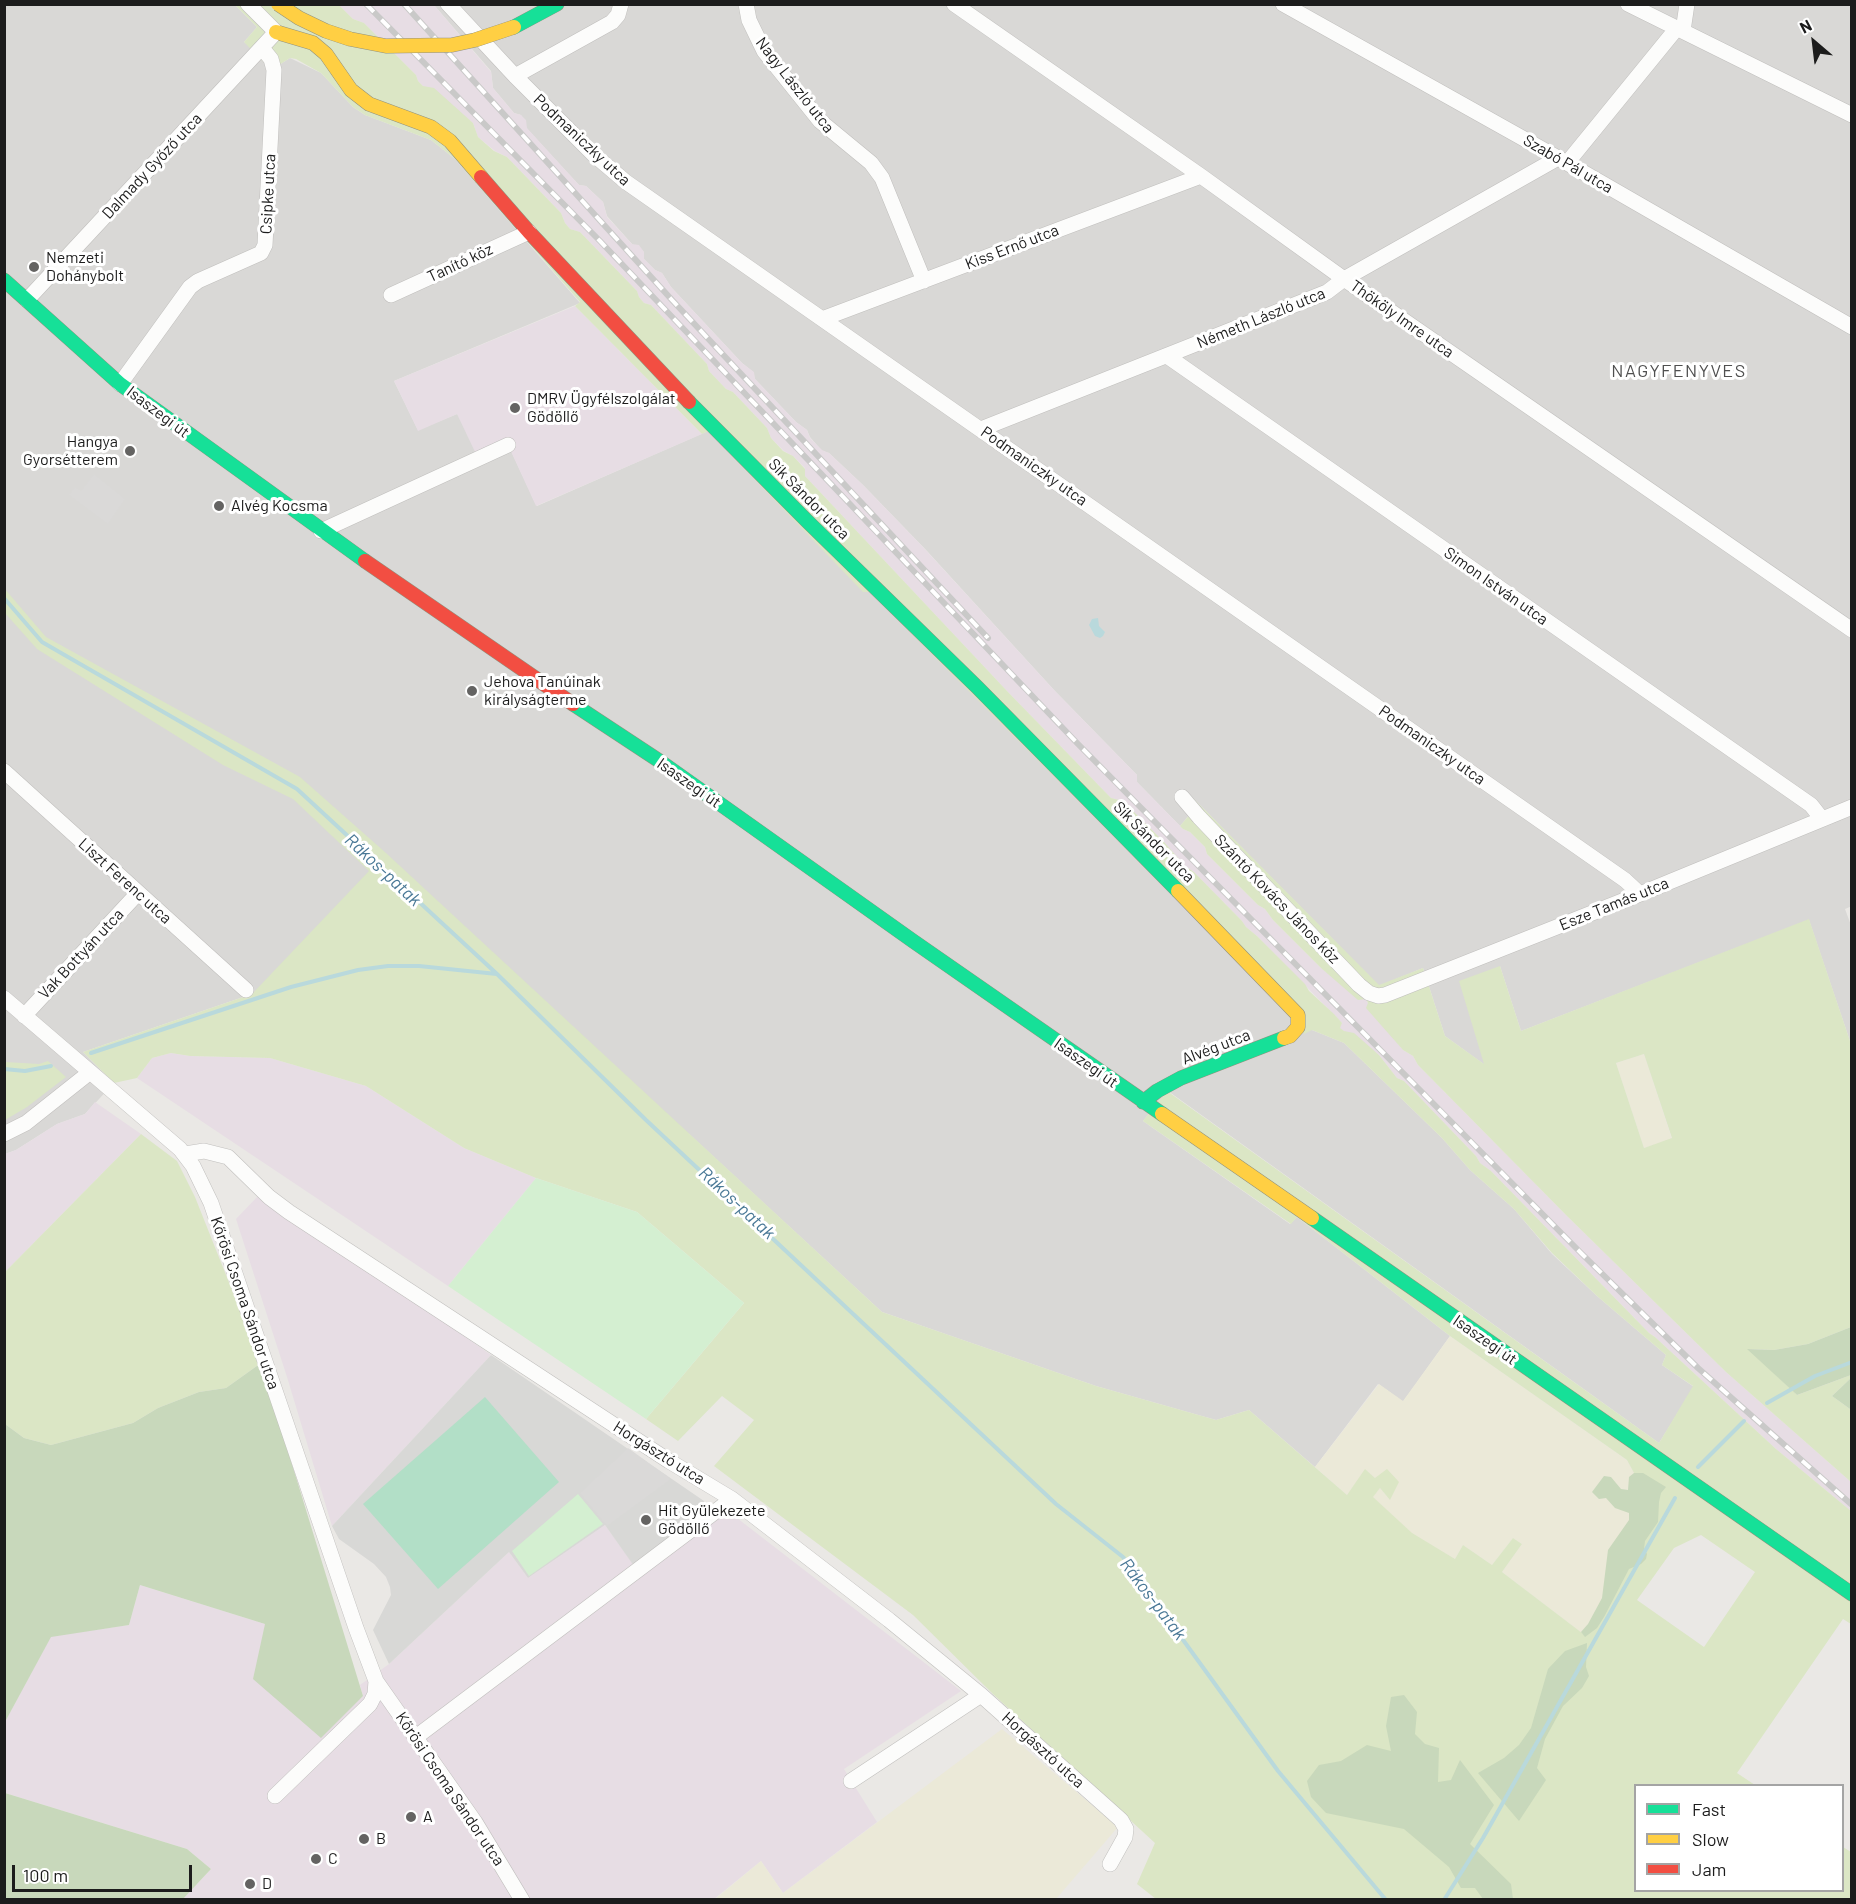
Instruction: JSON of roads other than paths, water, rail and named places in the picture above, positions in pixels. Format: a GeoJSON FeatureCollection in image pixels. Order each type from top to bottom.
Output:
{"type":"FeatureCollection","features":[{"type":"Feature","properties":{"kind":"main road"},"geometry":{"type":"LineString","coordinates":[[278,4],[326,31],[358,41],[394,47],[452,45],[475,40],[514,27],[556,4]]}},
{"type":"Feature","properties":{"kind":"main road","name":"Sík Sándor utca"},"geometry":{"type":"LineString","coordinates":[[276,32],[298,36],[313,43],[326,54],[351,90],[369,104],[439,132],[528,232],[653,365],[807,521],[977,687],[1266,980],[1296,1011],[1299,1024]]}},
{"type":"Feature","properties":{"kind":"main road","name":"Isaszegi út"},"geometry":{"type":"LineString","coordinates":[[4,280],[120,384],[321,531],[489,648],[661,762],[1143,1102],[1851,1594]]}},
{"type":"Feature","properties":{"kind":"main road","name":"Alvég utca"},"geometry":{"type":"LineString","coordinates":[[1143,1102],[1157,1091],[1181,1078],[1290,1036],[1299,1024]]}},
{"type":"Feature","properties":{"kind":"street"},"geometry":{"type":"LineString","coordinates":[[248,4],[276,32]]}},
{"type":"Feature","properties":{"kind":"street"},"geometry":{"type":"LineString","coordinates":[[515,76],[612,22],[618,15],[621,4]]}},
{"type":"Feature","properties":{"kind":"street","name":"Nagy László utca"},"geometry":{"type":"LineString","coordinates":[[746,4],[749,20],[764,51],[820,121],[871,163],[882,178],[924,281]]}},
{"type":"Feature","properties":{"kind":"street","name":"Thököly Imre utca"},"geometry":{"type":"LineString","coordinates":[[954,4],[1344,279],[1851,630]]}},
{"type":"Feature","properties":{"kind":"street","name":"Szabó Pál utca"},"geometry":{"type":"LineString","coordinates":[[1282,4],[1851,327]]}},
{"type":"Feature","properties":{"kind":"street"},"geometry":{"type":"LineString","coordinates":[[1628,4],[1851,115]]}},
{"type":"Feature","properties":{"kind":"street"},"geometry":{"type":"LineString","coordinates":[[1680,29],[1687,4]]}},
{"type":"Feature","properties":{"kind":"street","name":"Podmaniczky utca"},"geometry":{"type":"LineString","coordinates":[[455,6],[515,76],[593,154],[626,182],[1625,880],[1640,894]]}},
{"type":"Feature","properties":{"kind":"street","name":"Németh László utca"},"geometry":{"type":"LineString","coordinates":[[981,429],[1327,292],[1344,279],[1562,161],[1680,29]]}},
{"type":"Feature","properties":{"kind":"street","name":"Dalmady Győző utca"},"geometry":{"type":"LineString","coordinates":[[27,300],[276,32]]}},
{"type":"Feature","properties":{"kind":"street","name":"Csipke utca"},"geometry":{"type":"LineString","coordinates":[[120,384],[190,287],[198,281],[261,253],[265,245],[274,70],[271,59],[262,48]]}},
{"type":"Feature","properties":{"kind":"street","name":"Kiss Ernő utca"},"geometry":{"type":"LineString","coordinates":[[822,319],[1201,176]]}},
{"type":"Feature","properties":{"kind":"street","name":"Tanító köz"},"geometry":{"type":"LineString","coordinates":[[391,295],[528,232]]}},
{"type":"Feature","properties":{"kind":"street","name":"Simon István utca"},"geometry":{"type":"LineString","coordinates":[[1167,356],[1811,805],[1822,819]]}},
{"type":"Feature","properties":{"kind":"street"},"geometry":{"type":"LineString","coordinates":[[321,531],[508,445]]}},
{"type":"Feature","properties":{"kind":"street","name":"Liszt Ferenc utca"},"geometry":{"type":"LineString","coordinates":[[4,771],[246,990]]}},
{"type":"Feature","properties":{"kind":"street","name":"Szántó Kovács János köz"},"geometry":{"type":"LineString","coordinates":[[1182,797],[1198,817],[1359,985],[1376,995]]}},
{"type":"Feature","properties":{"kind":"street","name":"Esze Tamás utca"},"geometry":{"type":"LineString","coordinates":[[1376,995],[1385,995],[1851,807]]}},
{"type":"Feature","properties":{"kind":"street","name":"Vak Bottyán utca"},"geometry":{"type":"LineString","coordinates":[[24,1016],[138,893]]}},
{"type":"Feature","properties":{"kind":"street","name":"Kőrösi Csoma Sándor utca"},"geometry":{"type":"LineString","coordinates":[[4,998],[185,1154],[204,1186],[352,1618],[376,1681],[475,1822],[522,1899]]}},
{"type":"Feature","properties":{"kind":"street"},"geometry":{"type":"LineString","coordinates":[[4,1134],[26,1124],[89,1073]]}},
{"type":"Feature","properties":{"kind":"street","name":"Horgásztó utca"},"geometry":{"type":"LineString","coordinates":[[185,1154],[211,1152],[234,1160],[260,1188],[289,1212],[669,1461],[732,1499],[889,1620],[981,1695],[1124,1824],[1125,1837],[1110,1864]]}},
{"type":"Feature","properties":{"kind":"street"},"geometry":{"type":"LineString","coordinates":[[416,1737],[732,1499]]}},
{"type":"Feature","properties":{"kind":"street"},"geometry":{"type":"LineString","coordinates":[[275,1796],[370,1704],[375,1694],[376,1681]]}},
{"type":"Feature","properties":{"kind":"street"},"geometry":{"type":"LineString","coordinates":[[851,1781],[981,1695]]}},
{"type":"Feature","properties":{"kind":"water"},"geometry":{"type":"Polygon","coordinates":[[[1098,618],[1099,626],[1105,632],[1100,638],[1095,636],[1089,625],[1092,619],[1098,618]]]}},
{"type":"Feature","properties":{"kind":"waterway","name":"Rákos-patak"},"geometry":{"type":"LineString","coordinates":[[4,598],[42,642],[297,789],[497,974],[646,1120],[1056,1504],[1123,1557],[1278,1771],[1386,1900]]}},
{"type":"Feature","properties":{"kind":"waterway"},"geometry":{"type":"LineString","coordinates":[[91,1053],[291,987],[358,970],[388,966],[419,966],[497,974]]}},
{"type":"Feature","properties":{"kind":"waterway"},"geometry":{"type":"LineString","coordinates":[[4,1069],[25,1071],[51,1066]]}},
{"type":"Feature","properties":{"kind":"waterway"},"geometry":{"type":"LineString","coordinates":[[1767,1403],[1815,1376],[1852,1362]]}},
{"type":"Feature","properties":{"kind":"waterway"},"geometry":{"type":"LineString","coordinates":[[1698,1467],[1744,1421]]}},
{"type":"Feature","properties":{"kind":"waterway"},"geometry":{"type":"LineString","coordinates":[[1444,1900],[1483,1838],[1675,1498]]}},
{"type":"Feature","properties":{"kind":"railway"},"geometry":{"type":"LineString","coordinates":[[366,4],[600,241],[1078,744],[1582,1254],[1698,1368],[1852,1505]]}},
{"type":"Feature","properties":{"kind":"railway"},"geometry":{"type":"LineString","coordinates":[[404,4],[672,300],[988,638]]}},
{"type":"Feature","properties":{"kind":"place","name":"Nemzeti Dohánybolt"},"geometry":{"type":"Point","coordinates":[34,267]}},
{"type":"Feature","properties":{"kind":"place","name":"DMRV Ügyfélszolgálat Gödöllő"},"geometry":{"type":"Point","coordinates":[515,408]}},
{"type":"Feature","properties":{"kind":"place","name":"Hangya Gyorsétterem"},"geometry":{"type":"Point","coordinates":[130,451]}},
{"type":"Feature","properties":{"kind":"place","name":"Alvég Kocsma"},"geometry":{"type":"Point","coordinates":[219,506]}},
{"type":"Feature","properties":{"kind":"place","name":"Jehova Tanúinak királyságterme"},"geometry":{"type":"Point","coordinates":[472,691]}},
{"type":"Feature","properties":{"kind":"place","name":"Hit Gyülekezete Gödöllő"},"geometry":{"type":"Point","coordinates":[646,1520]}},
{"type":"Feature","properties":{"kind":"place","name":"A"},"geometry":{"type":"Point","coordinates":[411,1817]}},
{"type":"Feature","properties":{"kind":"place","name":"B"},"geometry":{"type":"Point","coordinates":[364,1839]}},
{"type":"Feature","properties":{"kind":"place","name":"C"},"geometry":{"type":"Point","coordinates":[316,1859]}},
{"type":"Feature","properties":{"kind":"place","name":"D"},"geometry":{"type":"Point","coordinates":[250,1884]}},
{"type":"Feature","properties":{"kind":"district","name":"NAGYFENYVES"},"geometry":{"type":"Point","coordinates":[1679,371]}}]}
